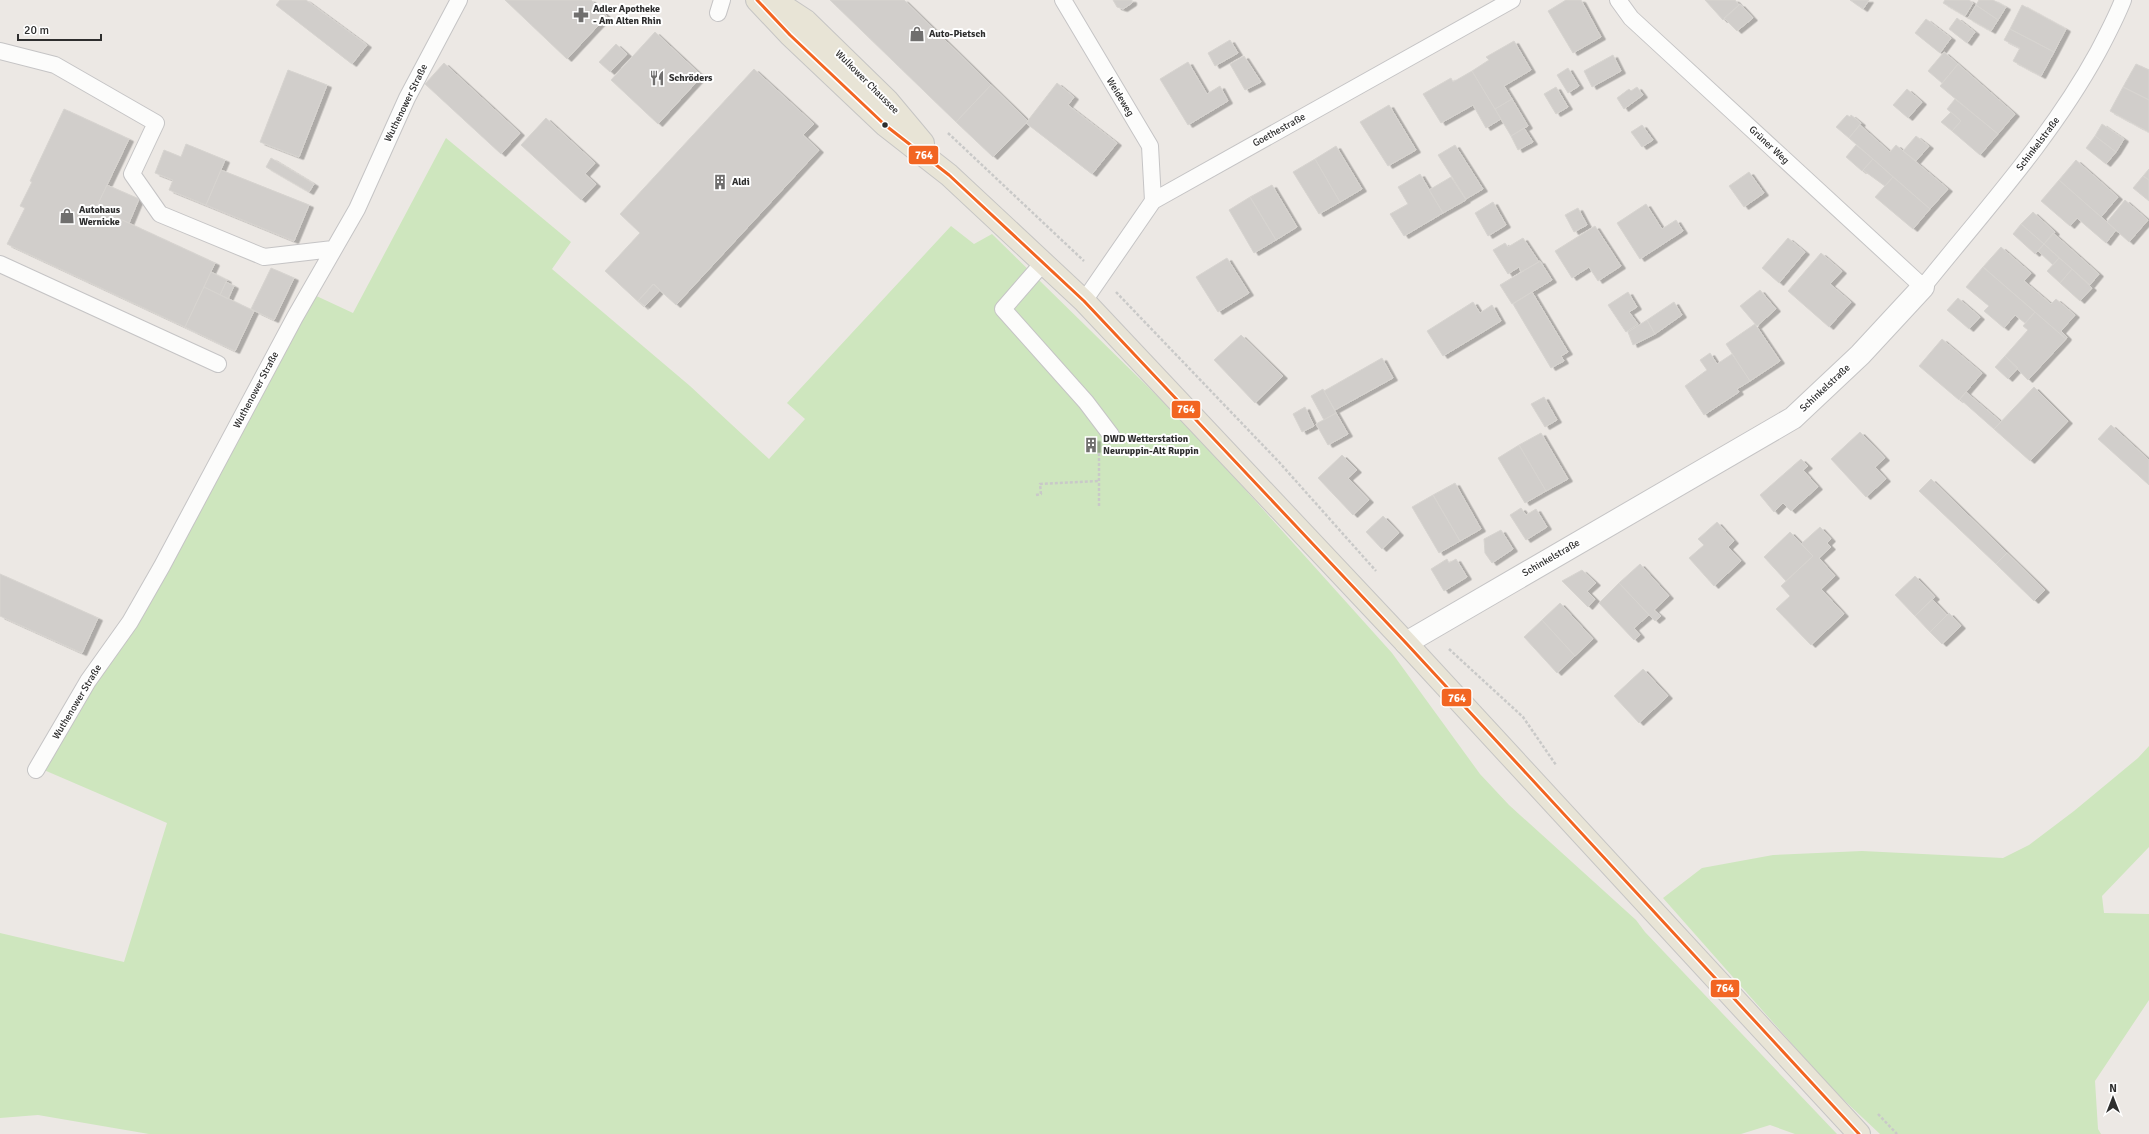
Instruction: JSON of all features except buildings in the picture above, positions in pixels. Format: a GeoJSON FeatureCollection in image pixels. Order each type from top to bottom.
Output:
{"type":"FeatureCollection","features":[{"type":"Feature","properties":{"kind":"main road","name":"Wulkower Chaussee"},"geometry":{"type":"LineString","coordinates":[[757,0],[790,35],[885,125],[949,175],[1084,301],[1406,643],[1859,1134]]}},
{"type":"Feature","properties":{"kind":"main road","name":"Wulkower Chaussee"},"geometry":{"type":"LineString","coordinates":[[774,0],[806,21],[888,100],[949,175]]}},
{"type":"Feature","properties":{"kind":"street","name":"Schinkelstraße"},"geometry":{"type":"LineString","coordinates":[[1406,643],[1793,418],[1860,355],[1923,287]]}},
{"type":"Feature","properties":{"kind":"lane","name":"Wuthenower Straße"},"geometry":{"type":"LineString","coordinates":[[36,770],[88,681],[130,622],[159,572],[333,248],[357,209],[407,98],[458,0]]}},
{"type":"Feature","properties":{"kind":"lane","name":"Weideweg"},"geometry":{"type":"LineString","coordinates":[[1063,0],[1150,146],[1153,201]]}},
{"type":"Feature","properties":{"kind":"lane","name":"Goethestraße"},"geometry":{"type":"LineString","coordinates":[[1084,301],[1153,201],[1512,0]]}},
{"type":"Feature","properties":{"kind":"lane","name":"Grüner Weg"},"geometry":{"type":"LineString","coordinates":[[1618,0],[1631,18],[1923,287]]}},
{"type":"Feature","properties":{"kind":"lane","name":"Schinkelstraße"},"geometry":{"type":"LineString","coordinates":[[1923,287],[2034,150],[2078,88],[2118,14],[2123,0]]}},
{"type":"Feature","properties":{"kind":"lane"},"geometry":{"type":"LineString","coordinates":[[0,52],[55,65],[156,123],[132,174],[160,214],[264,257],[333,248]]}},
{"type":"Feature","properties":{"kind":"lane"},"geometry":{"type":"LineString","coordinates":[[1043,263],[1003,309],[1086,402],[1111,435]]}},
{"type":"Feature","properties":{"kind":"lane"},"geometry":{"type":"LineString","coordinates":[[0,264],[218,364]]}},
{"type":"Feature","properties":{"kind":"path"},"geometry":{"type":"LineString","coordinates":[[943,129],[1080,256]]}},
{"type":"Feature","properties":{"kind":"path"},"geometry":{"type":"LineString","coordinates":[[1120,296],[1280,462],[1379,574]]}},
{"type":"Feature","properties":{"kind":"path"},"geometry":{"type":"LineString","coordinates":[[1099,449],[1100,477],[1098,481],[1100,506]]}},
{"type":"Feature","properties":{"kind":"path"},"geometry":{"type":"LineString","coordinates":[[1036,495],[1041,494],[1040,484],[1098,481]]}},
{"type":"Feature","properties":{"kind":"green space"},"geometry":{"type":"Polygon","coordinates":[[[446,138],[571,242],[552,269],[690,386],[769,459],[805,419],[787,403],[951,226],[974,244],[992,234],[1189,427],[1392,653],[1480,774],[1509,805],[1636,920],[1645,932],[1837,1134],[1795,1134],[1770,1125],[1741,1134],[149,1134],[38,1115],[0,1118],[0,933],[124,962],[167,823],[37,767],[310,293],[353,313],[446,138]]]}},
{"type":"Feature","properties":{"kind":"green space"},"geometry":{"type":"Polygon","coordinates":[[[2149,746],[2149,847],[2102,896],[2104,913],[2149,914],[2149,1000],[2095,1081],[2098,1129],[2101,1134],[1880,1134],[1831,1088],[1663,898],[1702,868],[1773,855],[1862,851],[2003,858],[2029,845],[2074,811],[2138,758],[2149,746]]]}},
{"type":"Feature","properties":{"kind":"transit line","name":"764"},"geometry":{"type":"LineString","coordinates":[[757,0],[790,35],[885,125],[949,175],[1084,301],[1406,643],[1859,1134]]}},
{"type":"Feature","properties":{"kind":"place","name":"Adler Apotheke - Am Alten Rhin"},"geometry":{"type":"Point","coordinates":[581,15]}},
{"type":"Feature","properties":{"kind":"place","name":"Auto-Pietsch"},"geometry":{"type":"Point","coordinates":[917,34]}},
{"type":"Feature","properties":{"kind":"place","name":"Schröders"},"geometry":{"type":"Point","coordinates":[657,78]}},
{"type":"Feature","properties":{"kind":"place","name":"Aldi"},"geometry":{"type":"Point","coordinates":[720,182]}},
{"type":"Feature","properties":{"kind":"place","name":"Autohaus Wernicke"},"geometry":{"type":"Point","coordinates":[67,216]}},
{"type":"Feature","properties":{"kind":"place","name":"DWD Wetterstation Neuruppin-Alt Ruppin"},"geometry":{"type":"Point","coordinates":[1091,445]}}]}
